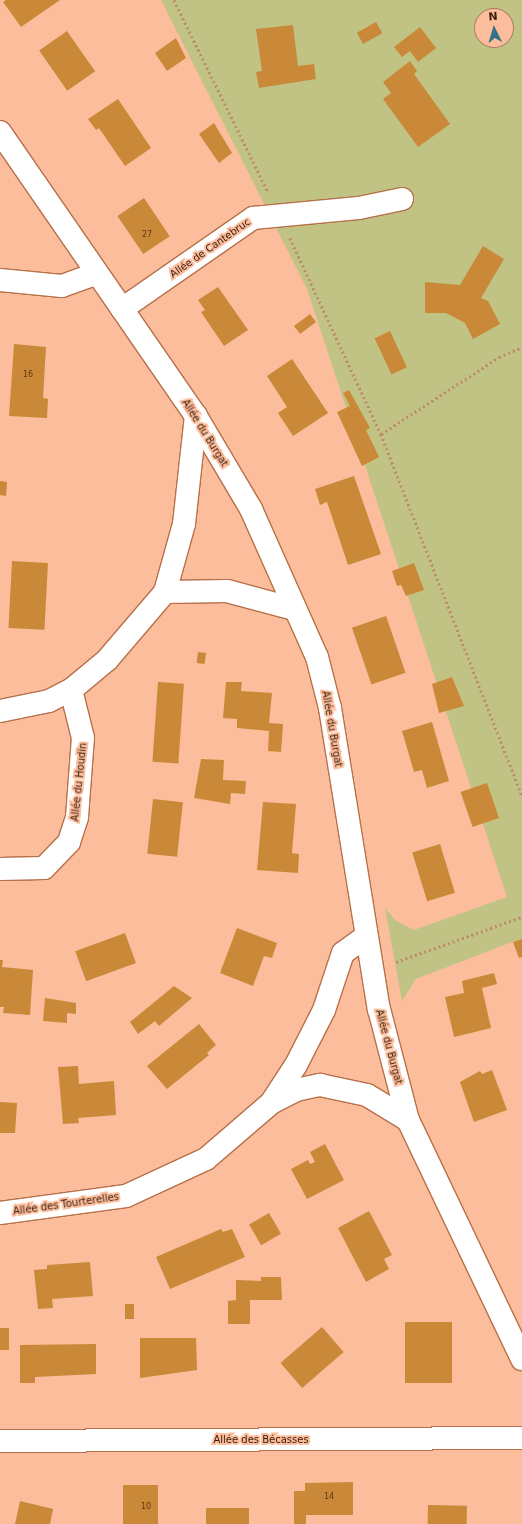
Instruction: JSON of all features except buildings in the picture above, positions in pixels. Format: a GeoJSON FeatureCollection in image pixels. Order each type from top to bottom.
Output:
{"type":"FeatureCollection","features":[{"type":"Feature","properties":{"kind":"street","name":"Allée du Burgat"},"geometry":{"type":"LineString","coordinates":[[0,132],[196,416],[251,509],[294,609],[317,657],[330,708],[365,937],[408,1120],[522,1359]]}},
{"type":"Feature","properties":{"kind":"street","name":"Allée de Cantebruc"},"geometry":{"type":"LineString","coordinates":[[122,309],[254,218],[359,208],[402,199]]}},
{"type":"Feature","properties":{"kind":"street"},"geometry":{"type":"LineString","coordinates":[[0,280],[62,286],[97,273]]}},
{"type":"Feature","properties":{"kind":"street"},"geometry":{"type":"LineString","coordinates":[[0,711],[49,700],[72,690],[107,660],[165,592],[184,524],[196,416]]}},
{"type":"Feature","properties":{"kind":"street"},"geometry":{"type":"LineString","coordinates":[[165,592],[227,591],[294,609]]}},
{"type":"Feature","properties":{"kind":"street","name":"Allée du Houdin"},"geometry":{"type":"LineString","coordinates":[[0,869],[44,868],[69,842],[77,817],[83,738],[72,690]]}},
{"type":"Feature","properties":{"kind":"street","name":"Allée des Tourterelles"},"geometry":{"type":"LineString","coordinates":[[271,1103],[296,1065],[324,1010],[343,953],[365,937]]}},
{"type":"Feature","properties":{"kind":"street","name":"Allée des Tourterelles"},"geometry":{"type":"LineString","coordinates":[[0,1213],[126,1196],[206,1159],[271,1103],[296,1090],[320,1086],[367,1095],[408,1120]]}},
{"type":"Feature","properties":{"kind":"street"},"geometry":{"type":"LineString","coordinates":[[522,1438],[522,1446]]}},
{"type":"Feature","properties":{"kind":"street","name":"Allée des Bécasses"},"geometry":{"type":"LineString","coordinates":[[0,1441],[522,1438]]}},
{"type":"Feature","properties":{"kind":"path"},"geometry":{"type":"LineString","coordinates":[[174,0],[279,215],[381,434],[522,796]]}},
{"type":"Feature","properties":{"kind":"path"},"geometry":{"type":"LineString","coordinates":[[381,434],[499,357],[522,347]]}},
{"type":"Feature","properties":{"kind":"path"},"geometry":{"type":"LineString","coordinates":[[371,967],[409,959],[522,917]]}},
{"type":"Feature","properties":{"kind":"green space"},"geometry":{"type":"Polygon","coordinates":[[[161,0],[522,0],[522,943],[520,939],[416,979],[402,1001],[385,908],[395,920],[414,930],[507,897],[307,289],[161,0]]]}}]}
